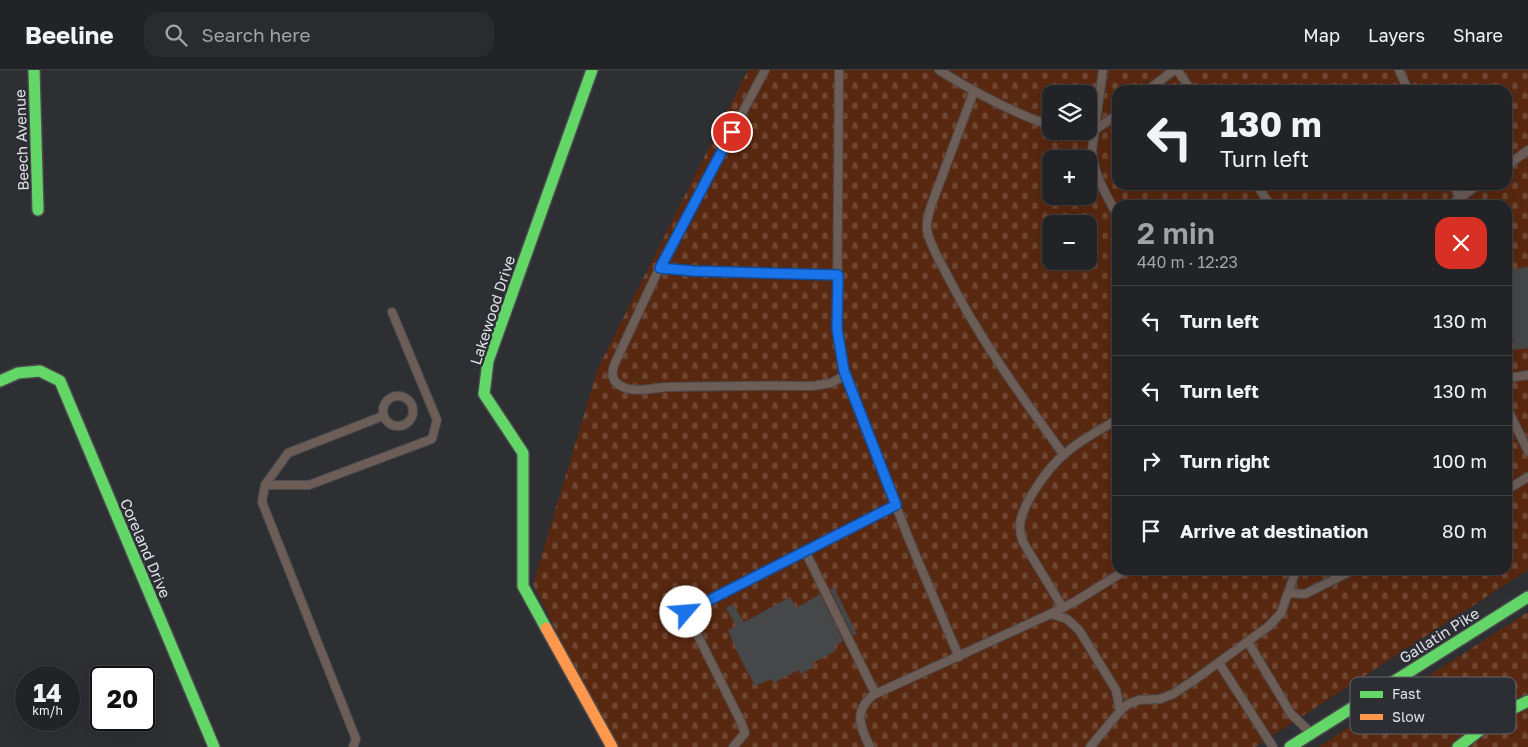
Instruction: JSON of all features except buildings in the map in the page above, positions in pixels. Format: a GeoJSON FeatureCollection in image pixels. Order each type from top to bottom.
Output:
{"type":"FeatureCollection","features":[{"type":"Feature","properties":{"kind":"street","name":"Beech Avenue"},"geometry":{"type":"LineString","coordinates":[[34,70],[38,210]]}},
{"type":"Feature","properties":{"kind":"street","name":"Lakewood Drive"},"geometry":{"type":"LineString","coordinates":[[592,70],[488,361],[484,394],[523,453],[523,586],[612,747]]}},
{"type":"Feature","properties":{"kind":"street","name":"Coreland Drive"},"geometry":{"type":"LineString","coordinates":[[0,381],[18,373],[40,370],[60,381],[214,747]]}},
{"type":"Feature","properties":{"kind":"street","name":"Gallatin Pike"},"geometry":{"type":"LineString","coordinates":[[1401,677],[1528,597]]}},
{"type":"Feature","properties":{"kind":"street"},"geometry":{"type":"LineString","coordinates":[[1516,705],[1528,701]]}},
{"type":"Feature","properties":{"kind":"street","name":"Gallatin Pike"},"geometry":{"type":"LineString","coordinates":[[1290,747],[1350,709]]}},
{"type":"Feature","properties":{"kind":"street"},"geometry":{"type":"LineString","coordinates":[[1458,747],[1474,734]]}},
{"type":"Feature","properties":{"kind":"lane"},"geometry":{"type":"LineString","coordinates":[[765,70],[660,268],[612,370],[614,380],[621,386],[637,389],[813,386],[831,383],[846,375]]}},
{"type":"Feature","properties":{"kind":"lane"},"geometry":{"type":"LineString","coordinates":[[839,70],[837,329],[846,375],[896,505],[959,657]]}},
{"type":"Feature","properties":{"kind":"lane"},"geometry":{"type":"LineString","coordinates":[[940,70],[974,91],[1042,123]]}},
{"type":"Feature","properties":{"kind":"lane"},"geometry":{"type":"LineString","coordinates":[[1097,100],[1104,70]]}},
{"type":"Feature","properties":{"kind":"lane"},"geometry":{"type":"LineString","coordinates":[[1155,85],[1176,70],[1187,85]]}},
{"type":"Feature","properties":{"kind":"lane"},"geometry":{"type":"LineString","coordinates":[[1399,70],[1406,85]]}},
{"type":"Feature","properties":{"kind":"lane"},"geometry":{"type":"LineString","coordinates":[[974,91],[930,209],[927,231],[954,288],[979,331],[1005,372],[1064,454]]}},
{"type":"Feature","properties":{"kind":"lane"},"geometry":{"type":"LineString","coordinates":[[1097,127],[1112,118]]}},
{"type":"Feature","properties":{"kind":"lane"},"geometry":{"type":"LineString","coordinates":[[1091,140],[1092,162],[1098,180],[1112,207]]}},
{"type":"Feature","properties":{"kind":"lane"},"geometry":{"type":"LineString","coordinates":[[1512,161],[1528,150]]}},
{"type":"Feature","properties":{"kind":"lane"},"geometry":{"type":"LineString","coordinates":[[1462,200],[1473,190]]}},
{"type":"Feature","properties":{"kind":"lane"},"geometry":{"type":"LineString","coordinates":[[660,268],[694,271],[838,275]]}},
{"type":"Feature","properties":{"kind":"lane"},"geometry":{"type":"LineString","coordinates":[[265,485],[309,485],[432,439],[437,420],[392,312]]}},
{"type":"Feature","properties":{"kind":"lane"},"geometry":{"type":"LineString","coordinates":[[1512,377],[1528,375]]}},
{"type":"Feature","properties":{"kind":"lane"},"geometry":{"type":"LineString","coordinates":[[393,396],[402,396],[412,406],[412,417],[405,425],[400,427],[390,424],[383,416],[385,402],[393,396]]}},
{"type":"Feature","properties":{"kind":"lane"},"geometry":{"type":"LineString","coordinates":[[412,406],[427,397]]}},
{"type":"Feature","properties":{"kind":"lane"},"geometry":{"type":"LineString","coordinates":[[353,747],[356,739],[262,502],[265,485],[288,452],[383,416]]}},
{"type":"Feature","properties":{"kind":"lane"},"geometry":{"type":"LineString","coordinates":[[1512,418],[1528,451]]}},
{"type":"Feature","properties":{"kind":"lane"},"geometry":{"type":"LineString","coordinates":[[1063,608],[1026,547],[1020,531],[1020,520],[1027,504],[1052,467],[1064,454],[1112,423]]}},
{"type":"Feature","properties":{"kind":"lane"},"geometry":{"type":"LineString","coordinates":[[1512,486],[1528,477]]}},
{"type":"Feature","properties":{"kind":"lane"},"geometry":{"type":"LineString","coordinates":[[733,747],[744,733],[741,722],[686,612],[896,505]]}},
{"type":"Feature","properties":{"kind":"lane"},"geometry":{"type":"LineString","coordinates":[[805,552],[875,693]]}},
{"type":"Feature","properties":{"kind":"lane"},"geometry":{"type":"LineString","coordinates":[[870,747],[861,726],[860,714],[865,703],[875,693],[959,657],[1051,614],[1118,575]]}},
{"type":"Feature","properties":{"kind":"lane"},"geometry":{"type":"LineString","coordinates":[[1090,747],[1128,704],[1139,700],[1160,698],[1173,694],[1248,642],[1277,618],[1289,594],[1295,575]]}},
{"type":"Feature","properties":{"kind":"lane"},"geometry":{"type":"LineString","coordinates":[[1289,594],[1305,594],[1343,575]]}},
{"type":"Feature","properties":{"kind":"lane"},"geometry":{"type":"LineString","coordinates":[[1051,614],[1067,619],[1079,630],[1116,690],[1120,711]]}},
{"type":"Feature","properties":{"kind":"lane"},"geometry":{"type":"LineString","coordinates":[[1248,642],[1291,714],[1312,733]]}},
{"type":"Feature","properties":{"kind":"lane"},"geometry":{"type":"LineString","coordinates":[[1219,663],[1273,747]]}},
{"type":"Feature","properties":{"kind":"green space"},"geometry":{"type":"Polygon","coordinates":[[[748,70],[1528,70],[1528,570],[1363,677],[1350,677],[1350,685],[1255,747],[614,747],[533,584],[598,368],[748,70]]]}},
{"type":"Feature","properties":{"kind":"green space"},"geometry":{"type":"Polygon","coordinates":[[[1528,612],[1528,747],[1318,747],[1350,726],[1350,734],[1516,734],[1516,677],[1427,677],[1528,612]]]}},
{"type":"Feature","properties":{"kind":"traffic: fast"},"geometry":{"type":"LineString","coordinates":[[34,70],[38,210]]}},
{"type":"Feature","properties":{"kind":"traffic: fast"},"geometry":{"type":"LineString","coordinates":[[546,628],[523,586],[523,453],[484,394],[488,361],[592,70]]}},
{"type":"Feature","properties":{"kind":"traffic: fast"},"geometry":{"type":"LineString","coordinates":[[0,381],[18,373],[40,371],[60,381],[214,747]]}},
{"type":"Feature","properties":{"kind":"traffic: fast"},"geometry":{"type":"LineString","coordinates":[[1401,677],[1528,597]]}},
{"type":"Feature","properties":{"kind":"traffic: fast"},"geometry":{"type":"LineString","coordinates":[[1516,707],[1528,701]]}},
{"type":"Feature","properties":{"kind":"traffic: fast"},"geometry":{"type":"LineString","coordinates":[[1290,747],[1350,709]]}},
{"type":"Feature","properties":{"kind":"traffic: fast"},"geometry":{"type":"LineString","coordinates":[[1458,747],[1475,734]]}},
{"type":"Feature","properties":{"kind":"traffic: slow"},"geometry":{"type":"LineString","coordinates":[[546,628],[612,747]]}},
{"type":"Feature","properties":{"kind":"route"},"geometry":{"type":"LineString","coordinates":[[686,612],[896,505],[844,371],[837,329],[838,275],[694,271],[660,268],[732,132]]}}]}
